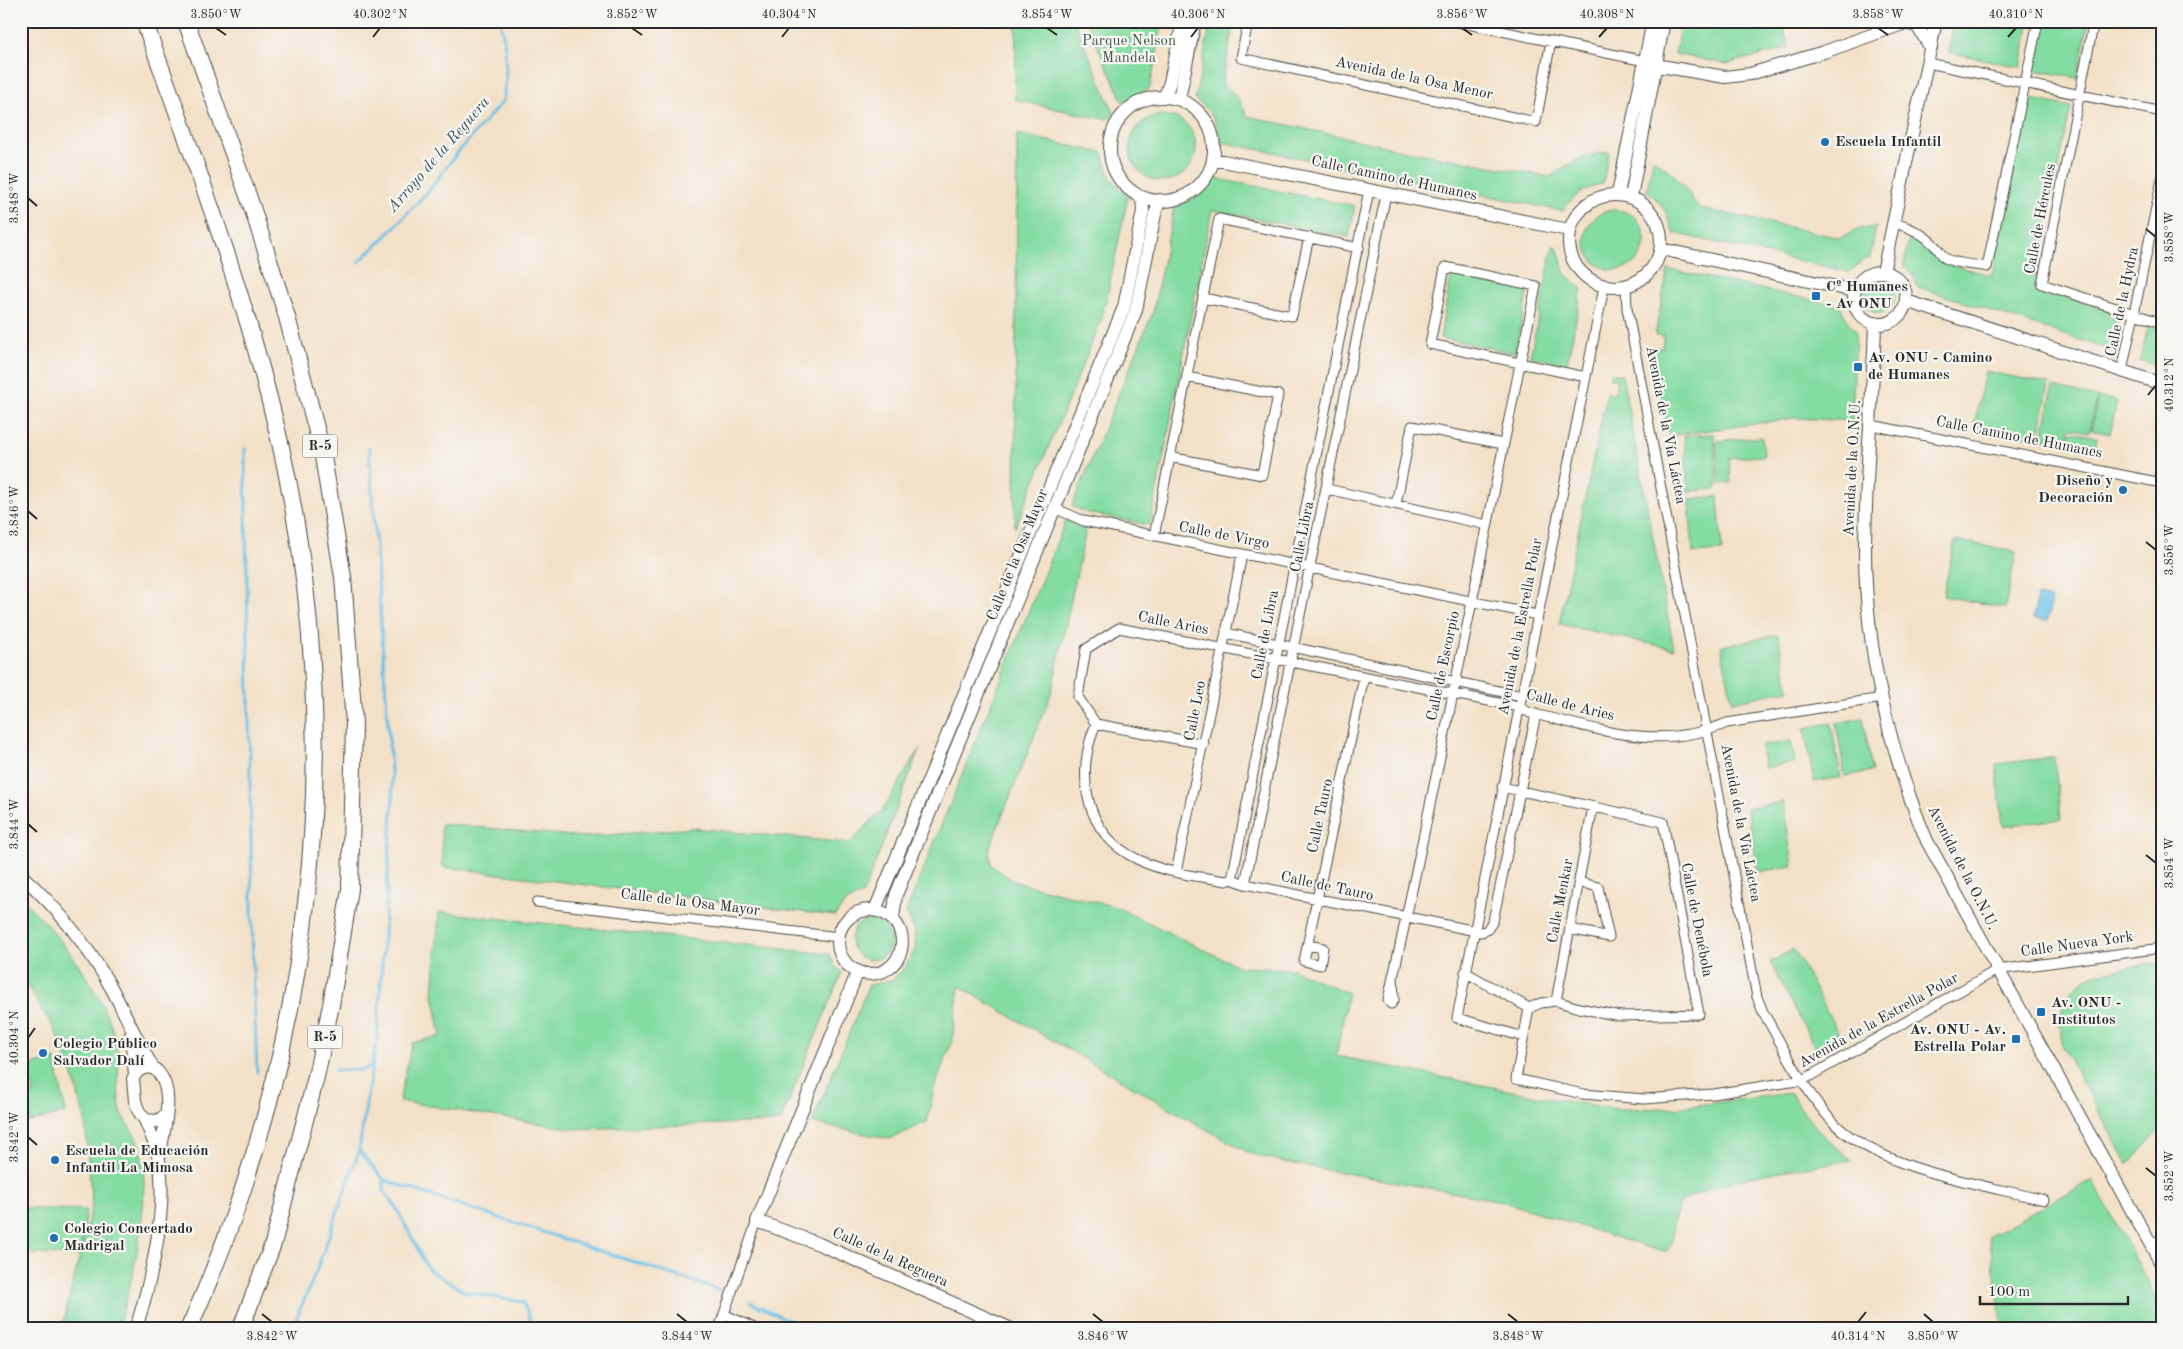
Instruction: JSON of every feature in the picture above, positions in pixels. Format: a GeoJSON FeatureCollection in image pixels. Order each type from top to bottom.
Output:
{"type":"FeatureCollection","features":[{"type":"Feature","properties":{"kind":"highway","name":"R-5"},"geometry":{"type":"LineString","coordinates":[[144,21],[234,276],[263,377],[281,447],[297,533],[312,643],[316,757],[314,818],[307,900],[290,1008],[258,1142],[235,1216],[190,1328]]}},
{"type":"Feature","properties":{"kind":"highway","name":"R-5"},"geometry":{"type":"LineString","coordinates":[[186,21],[252,207],[301,368],[322,451],[343,577],[354,723],[350,890],[331,1005],[316,1077],[288,1182],[230,1328]]}},
{"type":"Feature","properties":{"kind":"highway"},"geometry":{"type":"LineString","coordinates":[[180,1328],[258,1142]]}},
{"type":"Feature","properties":{"kind":"highway"},"geometry":{"type":"LineString","coordinates":[[242,1328],[273,1244],[288,1182]]}},
{"type":"Feature","properties":{"kind":"street"},"geometry":{"type":"LineString","coordinates":[[1165,96],[1170,82],[1183,21]]}},
{"type":"Feature","properties":{"kind":"street"},"geometry":{"type":"LineString","coordinates":[[1179,99],[1195,21]]}},
{"type":"Feature","properties":{"kind":"street","name":"Avenida de la Osa Menor"},"geometry":{"type":"LineString","coordinates":[[1248,21],[1241,58],[1536,122],[1551,41]]}},
{"type":"Feature","properties":{"kind":"street"},"geometry":{"type":"LineString","coordinates":[[1453,21],[1725,78],[1775,67],[1876,26],[1913,24],[1918,26],[1931,48]]}},
{"type":"Feature","properties":{"kind":"street"},"geometry":{"type":"LineString","coordinates":[[1631,197],[1650,63],[1653,21]]}},
{"type":"Feature","properties":{"kind":"street"},"geometry":{"type":"LineString","coordinates":[[1618,194],[1650,63],[1664,21]]}},
{"type":"Feature","properties":{"kind":"street"},"geometry":{"type":"LineString","coordinates":[[1883,272],[1936,21]]}},
{"type":"Feature","properties":{"kind":"street"},"geometry":{"type":"LineString","coordinates":[[1894,224],[1906,226],[1922,235],[1936,246],[1943,256],[1952,261],[1988,266],[2038,21]]}},
{"type":"Feature","properties":{"kind":"street","name":"Calle de Hércules"},"geometry":{"type":"LineString","coordinates":[[2094,21],[2042,284],[2162,323]]}},
{"type":"Feature","properties":{"kind":"street"},"geometry":{"type":"LineString","coordinates":[[1928,63],[2162,112]]}},
{"type":"Feature","properties":{"kind":"street"},"geometry":{"type":"LineString","coordinates":[[1165,96],[1179,99],[1192,106],[1203,116],[1212,137],[1213,159],[1209,170],[1194,189],[1172,200],[1142,197],[1125,185],[1114,169],[1110,155],[1110,140],[1115,126],[1122,115],[1139,102],[1165,96]]}},
{"type":"Feature","properties":{"kind":"street","name":"Calle Camino de Humanes"},"geometry":{"type":"LineString","coordinates":[[1213,159],[1570,230]]}},
{"type":"Feature","properties":{"kind":"street","name":"Calle de la Hydra"},"geometry":{"type":"LineString","coordinates":[[2122,371],[2162,179]]}},
{"type":"Feature","properties":{"kind":"street","name":"Calle de Libra"},"geometry":{"type":"LineString","coordinates":[[1232,879],[1359,248],[1369,190]]}},
{"type":"Feature","properties":{"kind":"street","name":"Calle Libra"},"geometry":{"type":"LineString","coordinates":[[1246,884],[1386,194]]}},
{"type":"Feature","properties":{"kind":"street"},"geometry":{"type":"LineString","coordinates":[[1618,194],[1631,197],[1645,205],[1655,218],[1661,233],[1661,249],[1657,262],[1649,273],[1638,282],[1626,287],[1604,287],[1591,281],[1579,272],[1572,259],[1568,245],[1570,230],[1579,211],[1596,198],[1618,194]]}},
{"type":"Feature","properties":{"kind":"street","name":"Calle de la Osa Mayor"},"geometry":{"type":"LineString","coordinates":[[875,910],[1124,306],[1143,211],[1142,197]]}},
{"type":"Feature","properties":{"kind":"street","name":"Calle de la Osa Mayor"},"geometry":{"type":"LineString","coordinates":[[893,918],[896,895],[1136,310],[1155,214],[1160,200]]}},
{"type":"Feature","properties":{"kind":"street"},"geometry":{"type":"LineString","coordinates":[[1154,536],[1219,218],[1359,248]]}},
{"type":"Feature","properties":{"kind":"street"},"geometry":{"type":"LineString","coordinates":[[1203,298],[1292,316],[1309,238]]}},
{"type":"Feature","properties":{"kind":"street"},"geometry":{"type":"LineString","coordinates":[[1661,249],[1855,291]]}},
{"type":"Feature","properties":{"kind":"street","name":"Calle de Escorpio"},"geometry":{"type":"LineString","coordinates":[[1393,975],[1472,601],[1503,444],[1520,362],[1536,286],[1445,268],[1430,344],[1520,362],[1586,377]]}},
{"type":"Feature","properties":{"kind":"street"},"geometry":{"type":"LineString","coordinates":[[1874,272],[1883,272],[1891,274],[1903,285],[1906,301],[1904,308],[1895,319],[1882,324],[1875,323],[1861,315],[1854,300],[1855,291],[1865,276],[1874,272]]}},
{"type":"Feature","properties":{"kind":"street","name":"Avenida de la Estrella Polar"},"geometry":{"type":"LineString","coordinates":[[1524,1037],[1457,1018],[1604,287]]}},
{"type":"Feature","properties":{"kind":"street","name":"Avenida de la Vía Láctea"},"geometry":{"type":"LineString","coordinates":[[1626,287],[1627,308],[1706,732],[1757,997],[1763,1012],[1803,1080],[1834,1123],[1850,1138],[1878,1154],[1916,1167],[2044,1200]]}},
{"type":"Feature","properties":{"kind":"street"},"geometry":{"type":"LineString","coordinates":[[1906,301],[2162,384]]}},
{"type":"Feature","properties":{"kind":"street","name":"Avenida de la O.N.U."},"geometry":{"type":"LineString","coordinates":[[1875,323],[1865,556],[1871,627],[1882,698],[1901,770],[1923,832],[1996,970],[2156,1241],[2162,1265]]}},
{"type":"Feature","properties":{"kind":"street"},"geometry":{"type":"LineString","coordinates":[[1170,457],[1262,475],[1278,395],[1187,377]]}},
{"type":"Feature","properties":{"kind":"street","name":"Calle Camino de Humanes"},"geometry":{"type":"LineString","coordinates":[[1870,425],[2162,483]]}},
{"type":"Feature","properties":{"kind":"street"},"geometry":{"type":"LineString","coordinates":[[1396,504],[1412,426],[1503,444]]}},
{"type":"Feature","properties":{"kind":"street"},"geometry":{"type":"LineString","coordinates":[[1327,489],[1487,525]]}},
{"type":"Feature","properties":{"kind":"street","name":"Calle de Virgo"},"geometry":{"type":"LineString","coordinates":[[1054,508],[1084,521],[1537,615]]}},
{"type":"Feature","properties":{"kind":"street","name":"Calle Leo"},"geometry":{"type":"LineString","coordinates":[[1176,872],[1242,555]]}},
{"type":"Feature","properties":{"kind":"street","name":"Calle Aries"},"geometry":{"type":"LineString","coordinates":[[1096,724],[1078,696],[1086,649],[1119,628],[1222,648]]}},
{"type":"Feature","properties":{"kind":"street","name":"Calle de Aries"},"geometry":{"type":"LineString","coordinates":[[1226,633],[1522,696]]}},
{"type":"Feature","properties":{"kind":"street","name":"Calle de Aries"},"geometry":{"type":"LineString","coordinates":[[1222,648],[1519,707],[1536,714],[1642,738],[1669,738],[1706,732],[1727,723],[1882,698]]}},
{"type":"Feature","properties":{"kind":"street","name":"Calle Tauro"},"geometry":{"type":"LineString","coordinates":[[1308,945],[1323,948],[1320,965],[1304,961],[1364,677]]}},
{"type":"Feature","properties":{"kind":"street"},"geometry":{"type":"LineString","coordinates":[[1473,931],[1487,930],[1492,925],[1536,714]]}},
{"type":"Feature","properties":{"kind":"street"},"geometry":{"type":"LineString","coordinates":[[1176,872],[1148,864],[1123,852],[1099,826],[1085,791],[1086,756],[1089,739],[1096,724],[1204,744]]}},
{"type":"Feature","properties":{"kind":"street","name":"Calle de Denébola"},"geometry":{"type":"LineString","coordinates":[[1502,787],[1663,822],[1699,1014],[1620,1016],[1579,1008],[1556,1001]]}},
{"type":"Feature","properties":{"kind":"street","name":"Calle Menkar"},"geometry":{"type":"LineString","coordinates":[[1556,1001],[1593,807]]}},
{"type":"Feature","properties":{"kind":"street","name":"Calle de Tauro"},"geometry":{"type":"LineString","coordinates":[[1176,872],[1226,880],[1232,879],[1246,884],[1473,931]]}},
{"type":"Feature","properties":{"kind":"street"},"geometry":{"type":"LineString","coordinates":[[21,875],[72,927],[112,989],[131,1030],[153,1068],[162,1079],[167,1101],[159,1159],[158,1231],[152,1269],[136,1328]]}},
{"type":"Feature","properties":{"kind":"street"},"geometry":{"type":"LineString","coordinates":[[1570,929],[1609,937],[1598,887],[1579,882]]}},
{"type":"Feature","properties":{"kind":"street","name":"Calle de la Osa Mayor"},"geometry":{"type":"LineString","coordinates":[[537,902],[839,937]]}},
{"type":"Feature","properties":{"kind":"street"},"geometry":{"type":"LineString","coordinates":[[875,910],[893,918],[901,933],[902,945],[899,955],[892,964],[880,972],[869,973],[858,971],[843,958],[839,948],[839,937],[847,920],[859,912],[875,910]]}},
{"type":"Feature","properties":{"kind":"street","name":"Calle Nueva York"},"geometry":{"type":"LineString","coordinates":[[1996,970],[2162,948]]}},
{"type":"Feature","properties":{"kind":"street","name":"Avenida de la Estrella Polar"},"geometry":{"type":"LineString","coordinates":[[1529,1008],[1516,1079],[1583,1094],[1644,1098],[1713,1094],[1803,1080],[1996,970]]}},
{"type":"Feature","properties":{"kind":"street"},"geometry":{"type":"LineString","coordinates":[[719,1328],[757,1220],[858,971]]}},
{"type":"Feature","properties":{"kind":"street"},"geometry":{"type":"LineString","coordinates":[[1465,972],[1529,1008],[1541,1003],[1556,1001]]}},
{"type":"Feature","properties":{"kind":"street"},"geometry":{"type":"LineString","coordinates":[[131,1030],[135,1100],[159,1159]]}},
{"type":"Feature","properties":{"kind":"street"},"geometry":{"type":"LineString","coordinates":[[135,1074],[144,1067],[153,1068]]}},
{"type":"Feature","properties":{"kind":"street"},"geometry":{"type":"LineString","coordinates":[[144,1120],[157,1121],[165,1116]]}},
{"type":"Feature","properties":{"kind":"street","name":"Calle de la Reguera"},"geometry":{"type":"LineString","coordinates":[[757,1220],[819,1244],[1009,1328]]}},
{"type":"Feature","properties":{"kind":"street"},"geometry":{"type":"LineString","coordinates":[[724,1314],[754,1328]]}},
{"type":"Feature","properties":{"kind":"green space"},"geometry":{"type":"Polygon","coordinates":[[[1016,21],[1074,21],[1114,113],[1110,118],[1103,119],[1015,100],[1016,21]]]}},
{"type":"Feature","properties":{"kind":"green space","name":"Parque Nelson Mandela"},"geometry":{"type":"Polygon","coordinates":[[[1086,21],[1163,21],[1150,88],[1123,102],[1086,21]]]}},
{"type":"Feature","properties":{"kind":"green space"},"geometry":{"type":"Polygon","coordinates":[[[1211,21],[1234,21],[1222,83],[1238,98],[1247,116],[1412,152],[1550,177],[1578,160],[1609,152],[1603,183],[1580,193],[1563,211],[1221,142],[1213,118],[1195,100],[1211,21]]]}},
{"type":"Feature","properties":{"kind":"green space"},"geometry":{"type":"Polygon","coordinates":[[[1681,21],[1781,21],[1789,48],[1726,64],[1675,54],[1681,21]]]}},
{"type":"Feature","properties":{"kind":"green space"},"geometry":{"type":"Polygon","coordinates":[[[1954,21],[2030,21],[2021,67],[1948,52],[1954,21]]]}},
{"type":"Feature","properties":{"kind":"green space"},"geometry":{"type":"Polygon","coordinates":[[[2044,21],[2089,21],[2077,78],[2034,70],[2044,21]]]}},
{"type":"Feature","properties":{"kind":"green space"},"geometry":{"type":"Polygon","coordinates":[[[2028,98],[2071,107],[2034,288],[2119,314],[2111,350],[1918,287],[1913,276],[1904,265],[1910,234],[1924,242],[1941,263],[1992,275],[2028,98]]]}},
{"type":"Feature","properties":{"kind":"green space"},"geometry":{"type":"Polygon","coordinates":[[[1163,115],[1176,117],[1191,130],[1194,135],[1196,148],[1194,161],[1181,176],[1176,179],[1163,181],[1150,179],[1135,166],[1132,161],[1130,148],[1132,135],[1145,120],[1150,117],[1163,115]]]}},
{"type":"Feature","properties":{"kind":"green space"},"geometry":{"type":"Polygon","coordinates":[[[1017,134],[1103,153],[1110,177],[1128,197],[1102,319],[1015,528],[1017,134]]]}},
{"type":"Feature","properties":{"kind":"green space"},"geometry":{"type":"Polygon","coordinates":[[[1653,159],[1674,175],[1699,208],[1840,238],[1857,229],[1876,227],[1870,258],[1863,260],[1849,272],[1673,233],[1664,210],[1647,191],[1653,159]]]}},
{"type":"Feature","properties":{"kind":"green space"},"geometry":{"type":"Polygon","coordinates":[[[1213,178],[1355,206],[1349,237],[1212,210],[1150,525],[1088,513],[1072,506],[1153,312],[1174,208],[1196,196],[1213,178]]]}},
{"type":"Feature","properties":{"kind":"green space"},"geometry":{"type":"Polygon","coordinates":[[[1615,210],[1631,215],[1636,219],[1640,224],[1645,240],[1640,256],[1636,261],[1631,265],[1615,270],[1599,265],[1594,261],[1590,256],[1585,240],[1590,224],[1594,219],[1599,215],[1615,210]]]}},
{"type":"Feature","properties":{"kind":"green space"},"geometry":{"type":"Polygon","coordinates":[[[1553,246],[1557,247],[1565,274],[1582,289],[1567,364],[1530,357],[1553,246]]]}},
{"type":"Feature","properties":{"kind":"green space"},"geometry":{"type":"Polygon","coordinates":[[[1668,269],[1840,306],[1848,322],[1856,331],[1852,421],[1794,418],[1669,436],[1652,348],[1662,348],[1664,336],[1655,335],[1668,269]]]}},
{"type":"Feature","properties":{"kind":"green space"},"geometry":{"type":"Polygon","coordinates":[[[1451,276],[1528,291],[1515,353],[1440,338],[1451,276]]]}},
{"type":"Feature","properties":{"kind":"green space"},"geometry":{"type":"Polygon","coordinates":[[[1879,281],[1885,282],[1890,286],[1894,291],[1894,303],[1890,308],[1885,312],[1879,313],[1873,312],[1868,308],[1864,303],[1863,297],[1864,291],[1868,286],[1873,282],[1879,281]]]}},
{"type":"Feature","properties":{"kind":"green space"},"geometry":{"type":"Polygon","coordinates":[[[2149,324],[2162,329],[2162,367],[2140,360],[2149,324]]]}},
{"type":"Feature","properties":{"kind":"green space"},"geometry":{"type":"Polygon","coordinates":[[[1985,371],[2049,384],[2038,439],[1974,426],[1985,371]]]}},
{"type":"Feature","properties":{"kind":"green space"},"geometry":{"type":"Polygon","coordinates":[[[1610,373],[1622,375],[1674,649],[1559,624],[1607,393],[1615,394],[1617,379],[1610,378],[1610,373]]]}},
{"type":"Feature","properties":{"kind":"green space"},"geometry":{"type":"Polygon","coordinates":[[[2053,387],[2097,397],[2089,432],[2070,428],[2067,444],[2042,439],[2053,387]]]}},
{"type":"Feature","properties":{"kind":"green space"},"geometry":{"type":"Polygon","coordinates":[[[2098,397],[2117,401],[2110,434],[2091,430],[2098,397]]]}},
{"type":"Feature","properties":{"kind":"green space"},"geometry":{"type":"Polygon","coordinates":[[[2071,432],[2097,437],[2095,450],[2068,444],[2071,432]]]}},
{"type":"Feature","properties":{"kind":"green space"},"geometry":{"type":"Polygon","coordinates":[[[1714,434],[1717,489],[1688,491],[1684,436],[1714,434]]]}},
{"type":"Feature","properties":{"kind":"green space"},"geometry":{"type":"Polygon","coordinates":[[[1762,437],[1764,456],[1729,458],[1731,483],[1719,484],[1716,441],[1762,437]]]}},
{"type":"Feature","properties":{"kind":"green space"},"geometry":{"type":"Polygon","coordinates":[[[1718,496],[1722,551],[1693,553],[1689,499],[1718,496]]]}},
{"type":"Feature","properties":{"kind":"green space"},"geometry":{"type":"Polygon","coordinates":[[[1066,520],[1086,530],[1051,694],[989,849],[991,865],[1015,882],[1116,907],[1240,967],[1292,969],[1348,993],[1336,1056],[1547,1098],[1617,1109],[1675,1108],[1791,1093],[1818,1130],[1852,1160],[1764,1174],[1720,1185],[1699,1193],[1680,1202],[1673,1224],[1673,1240],[1667,1251],[1656,1250],[1501,1201],[1289,1163],[1251,1154],[959,986],[952,1041],[934,1089],[927,1122],[890,1139],[812,1123],[869,985],[892,980],[905,968],[915,949],[915,931],[906,912],[1066,520]]]}},
{"type":"Feature","properties":{"kind":"green space"},"geometry":{"type":"Polygon","coordinates":[[[1955,540],[2016,552],[2005,608],[1943,596],[1955,540]]]}},
{"type":"Feature","properties":{"kind":"green space"},"geometry":{"type":"Polygon","coordinates":[[[1778,635],[1789,690],[1732,702],[1721,646],[1778,635]]]}},
{"type":"Feature","properties":{"kind":"green space"},"geometry":{"type":"Polygon","coordinates":[[[1863,718],[1872,771],[1845,776],[1836,723],[1863,718]]]}},
{"type":"Feature","properties":{"kind":"green space"},"geometry":{"type":"Polygon","coordinates":[[[1831,723],[1841,777],[1814,782],[1804,728],[1831,723]]]}},
{"type":"Feature","properties":{"kind":"green space"},"geometry":{"type":"Polygon","coordinates":[[[1791,741],[1795,762],[1765,768],[1761,746],[1791,741]]]}},
{"type":"Feature","properties":{"kind":"green space"},"geometry":{"type":"Polygon","coordinates":[[[920,748],[863,894],[846,902],[835,916],[443,867],[441,824],[585,837],[692,828],[850,843],[884,808],[920,748]]]}},
{"type":"Feature","properties":{"kind":"green space"},"geometry":{"type":"Polygon","coordinates":[[[2054,757],[2061,819],[2003,826],[1996,764],[2054,757]]]}},
{"type":"Feature","properties":{"kind":"green space"},"geometry":{"type":"Polygon","coordinates":[[[1783,802],[1793,866],[1758,872],[1747,808],[1783,802]]]}},
{"type":"Feature","properties":{"kind":"green space"},"geometry":{"type":"Polygon","coordinates":[[[21,898],[36,912],[65,946],[91,984],[101,1003],[116,1043],[121,1112],[136,1137],[140,1148],[144,1189],[139,1238],[135,1264],[117,1328],[62,1328],[92,1205],[85,1120],[73,1076],[55,1030],[21,976],[21,898]]]}},
{"type":"Feature","properties":{"kind":"green space"},"geometry":{"type":"Polygon","coordinates":[[[439,912],[830,954],[834,965],[842,972],[780,1122],[573,1129],[399,1101],[412,1043],[441,1036],[433,995],[439,912]]]}},
{"type":"Feature","properties":{"kind":"green space"},"geometry":{"type":"Polygon","coordinates":[[[871,920],[885,926],[891,940],[885,954],[871,960],[857,954],[851,940],[857,926],[871,920]]]}},
{"type":"Feature","properties":{"kind":"green space"},"geometry":{"type":"Polygon","coordinates":[[[1794,949],[1840,1036],[1816,1049],[1770,962],[1794,949]]]}},
{"type":"Feature","properties":{"kind":"green space"},"geometry":{"type":"Polygon","coordinates":[[[2162,962],[2162,1127],[2128,1165],[2063,1047],[2060,1022],[2064,1003],[2073,989],[2086,979],[2121,968],[2162,962]]]}},
{"type":"Feature","properties":{"kind":"green space"},"geometry":{"type":"Polygon","coordinates":[[[55,1059],[66,1113],[21,1124],[21,1097],[34,1093],[27,1066],[55,1059]]]}},
{"type":"Feature","properties":{"kind":"green space"},"geometry":{"type":"Polygon","coordinates":[[[2092,1180],[2162,1307],[2162,1328],[2003,1328],[1989,1236],[2092,1180]]]}},
{"type":"Feature","properties":{"kind":"green space"},"geometry":{"type":"Polygon","coordinates":[[[22,1208],[86,1210],[80,1256],[21,1253],[22,1208]]]}},
{"type":"Feature","properties":{"kind":"water"},"geometry":{"type":"Polygon","coordinates":[[[2037,596],[2052,599],[2047,621],[2033,619],[2037,596]]]}},
{"type":"Feature","properties":{"kind":"waterway","name":"Arroyo de la Reguera"},"geometry":{"type":"LineString","coordinates":[[359,262],[430,189],[458,152],[503,101],[506,77],[505,46],[500,21]]}},
{"type":"Feature","properties":{"kind":"waterway"},"geometry":{"type":"LineString","coordinates":[[369,448],[393,799],[377,1039],[372,1066]]}},
{"type":"Feature","properties":{"kind":"waterway"},"geometry":{"type":"LineString","coordinates":[[245,449],[253,972],[257,1072]]}},
{"type":"Feature","properties":{"kind":"waterway"},"geometry":{"type":"LineString","coordinates":[[335,1070],[361,1070],[372,1066],[359,1150],[384,1180],[719,1290]]}},
{"type":"Feature","properties":{"kind":"waterway"},"geometry":{"type":"LineString","coordinates":[[292,1328],[316,1272],[359,1151]]}},
{"type":"Feature","properties":{"kind":"waterway"},"geometry":{"type":"LineString","coordinates":[[384,1180],[384,1191],[396,1207],[428,1269],[465,1292],[523,1302],[534,1328]]}},
{"type":"Feature","properties":{"kind":"waterway"},"geometry":{"type":"LineString","coordinates":[[750,1302],[806,1328]]}},
{"type":"Feature","properties":{"kind":"place","name":"Escuela Infantil"},"geometry":{"type":"Point","coordinates":[1825,142]}},
{"type":"Feature","properties":{"kind":"place","name":"Cº Humanes - Av ONU"},"geometry":{"type":"Point","coordinates":[1816,296]}},
{"type":"Feature","properties":{"kind":"place","name":"Av. ONU - Camino de Humanes"},"geometry":{"type":"Point","coordinates":[1858,367]}},
{"type":"Feature","properties":{"kind":"place","name":"Diseño y Decoración"},"geometry":{"type":"Point","coordinates":[2123,490]}},
{"type":"Feature","properties":{"kind":"place","name":"Av. ONU - Institutos"},"geometry":{"type":"Point","coordinates":[2041,1012]}},
{"type":"Feature","properties":{"kind":"place","name":"Av. ONU - Av. Estrella Polar"},"geometry":{"type":"Point","coordinates":[2016,1039]}},
{"type":"Feature","properties":{"kind":"place","name":"Colegio Público Salvador Dalí"},"geometry":{"type":"Point","coordinates":[43,1053]}},
{"type":"Feature","properties":{"kind":"place","name":"Escuela de Educación Infantil La Mimosa"},"geometry":{"type":"Point","coordinates":[55,1160]}},
{"type":"Feature","properties":{"kind":"place","name":"Colegio Concertado Madrigal"},"geometry":{"type":"Point","coordinates":[54,1238]}}]}
